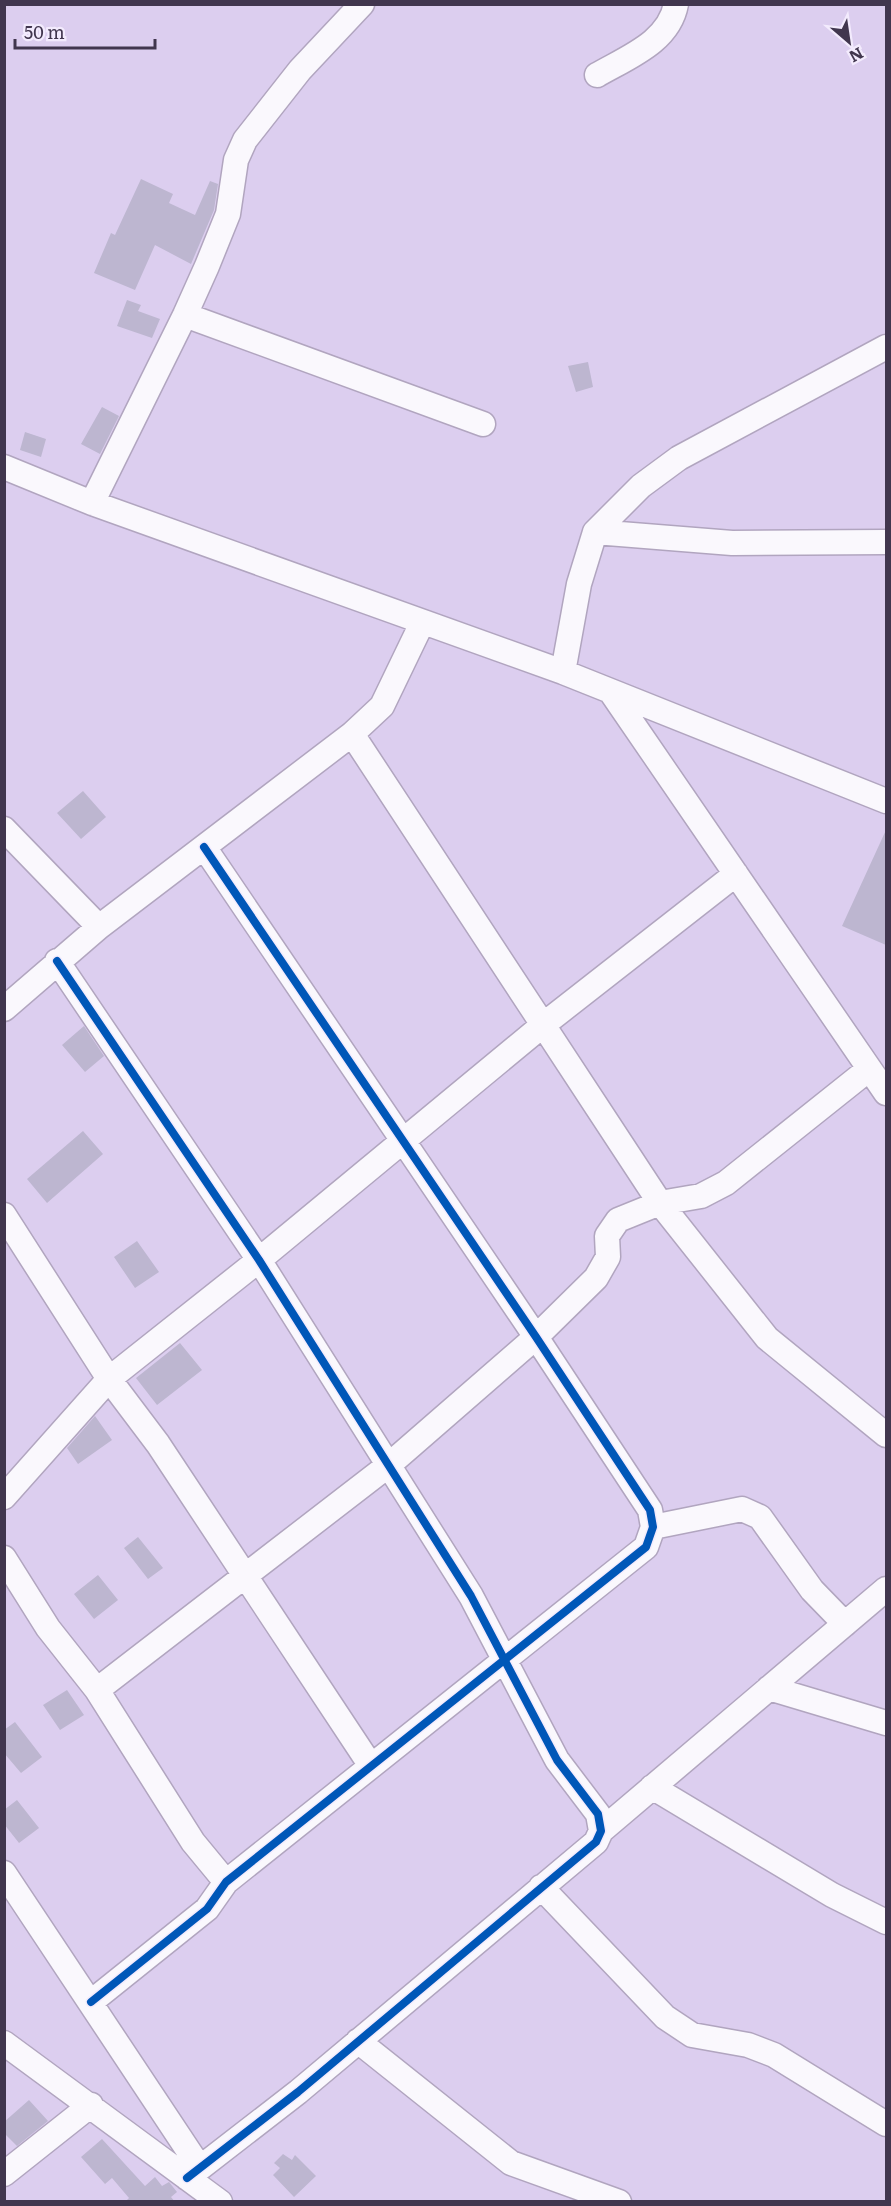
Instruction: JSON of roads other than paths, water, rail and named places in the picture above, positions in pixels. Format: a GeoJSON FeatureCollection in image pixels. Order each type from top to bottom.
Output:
{"type":"FeatureCollection","features":[{"type":"Feature","properties":{"kind":"street"},"geometry":{"type":"LineString","coordinates":[[597,75],[661,37],[670,25],[676,4]]}},
{"type":"Feature","properties":{"kind":"street"},"geometry":{"type":"LineString","coordinates":[[92,503],[185,315],[228,214],[236,160],[245,140],[300,70],[355,7]]}},
{"type":"Feature","properties":{"kind":"street"},"geometry":{"type":"LineString","coordinates":[[185,315],[483,424]]}},
{"type":"Feature","properties":{"kind":"street"},"geometry":{"type":"LineString","coordinates":[[563,672],[579,584],[595,532],[640,486],[679,458],[886,347]]}},
{"type":"Feature","properties":{"kind":"street"},"geometry":{"type":"LineString","coordinates":[[4,467],[92,503],[563,672],[886,801]]}},
{"type":"Feature","properties":{"kind":"street"},"geometry":{"type":"LineString","coordinates":[[595,532],[732,543],[886,542]]}},
{"type":"Feature","properties":{"kind":"street"},"geometry":{"type":"LineString","coordinates":[[4,1009],[99,927],[352,734],[382,706],[422,623]]}},
{"type":"Feature","properties":{"kind":"street"},"geometry":{"type":"LineString","coordinates":[[611,692],[886,1093]]}},
{"type":"Feature","properties":{"kind":"street"},"geometry":{"type":"LineString","coordinates":[[352,734],[660,1203],[767,1338],[886,1435]]}},
{"type":"Feature","properties":{"kind":"street"},"geometry":{"type":"LineString","coordinates":[[4,829],[99,927]]}},
{"type":"Feature","properties":{"kind":"street"},"geometry":{"type":"LineString","coordinates":[[91,2002],[207,1909],[226,1882],[646,1547],[653,1527],[650,1510],[536,1337],[204,847]]}},
{"type":"Feature","properties":{"kind":"street"},"geometry":{"type":"LineString","coordinates":[[4,1497],[109,1379],[259,1260],[543,1025],[736,874]]}},
{"type":"Feature","properties":{"kind":"street"},"geometry":{"type":"LineString","coordinates":[[57,961],[259,1260],[390,1464],[471,1596],[557,1760],[598,1814],[601,1830]]}},
{"type":"Feature","properties":{"kind":"street"},"geometry":{"type":"LineString","coordinates":[[97,1690],[390,1464],[536,1337],[596,1278],[608,1257],[607,1236],[618,1220],[660,1203],[702,1196],[726,1183],[869,1069]]}},
{"type":"Feature","properties":{"kind":"street"},"geometry":{"type":"LineString","coordinates":[[4,1215],[109,1379],[158,1444],[371,1766]]}},
{"type":"Feature","properties":{"kind":"street"},"geometry":{"type":"LineString","coordinates":[[653,1527],[742,1509],[760,1517],[812,1590],[845,1624]]}},
{"type":"Feature","properties":{"kind":"street"},"geometry":{"type":"LineString","coordinates":[[4,1558],[48,1628],[97,1690],[193,1842],[226,1882]]}},
{"type":"Feature","properties":{"kind":"street"},"geometry":{"type":"LineString","coordinates":[[194,2173],[358,2042],[596,1842],[601,1830],[886,1589]]}},
{"type":"Feature","properties":{"kind":"street"},"geometry":{"type":"LineString","coordinates":[[769,1688],[886,1723]]}},
{"type":"Feature","properties":{"kind":"street"},"geometry":{"type":"LineString","coordinates":[[652,1787],[832,1895],[886,1922]]}},
{"type":"Feature","properties":{"kind":"street"},"geometry":{"type":"LineString","coordinates":[[4,1874],[91,2002],[194,2173],[220,2202]]}},
{"type":"Feature","properties":{"kind":"street"},"geometry":{"type":"LineString","coordinates":[[541,1887],[665,2017],[692,2035],[748,2045],[774,2055],[886,2124]]}},
{"type":"Feature","properties":{"kind":"street"},"geometry":{"type":"LineString","coordinates":[[358,2042],[511,2163],[619,2202]]}},
{"type":"Feature","properties":{"kind":"street"},"geometry":{"type":"LineString","coordinates":[[4,2043],[91,2105],[194,2173]]}},
{"type":"Feature","properties":{"kind":"street"},"geometry":{"type":"LineString","coordinates":[[4,2174],[91,2105]]}}]}
